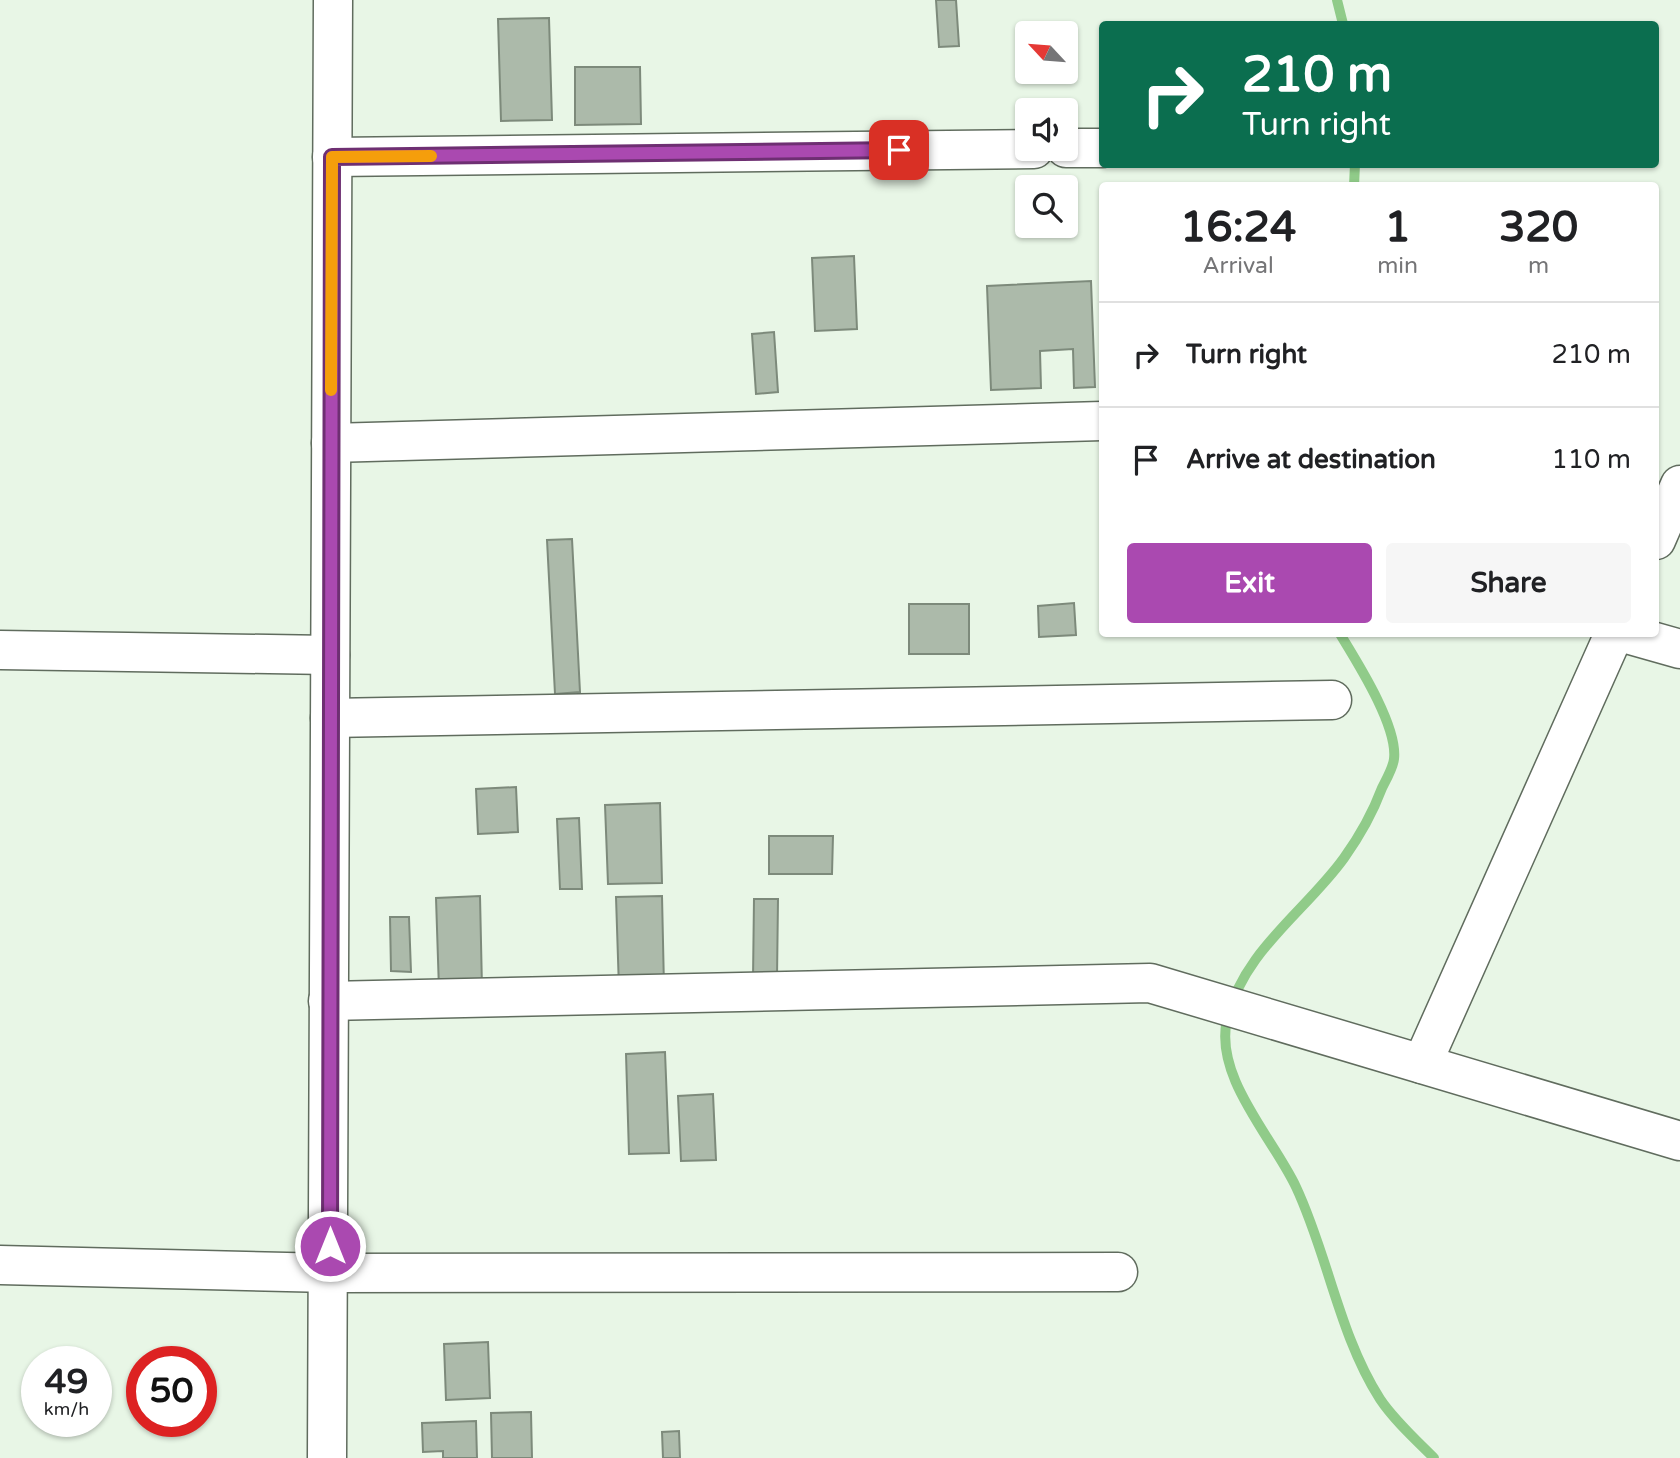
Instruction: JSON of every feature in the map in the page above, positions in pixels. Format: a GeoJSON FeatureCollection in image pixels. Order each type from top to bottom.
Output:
{"type":"FeatureCollection","features":[{"type":"Feature","properties":{"kind":"street"},"geometry":{"type":"LineString","coordinates":[[327,1458],[330,1273],[328,1001],[333,0]]}},
{"type":"Feature","properties":{"kind":"street"},"geometry":{"type":"LineString","coordinates":[[1078,148],[1099,148]]}},
{"type":"Feature","properties":{"kind":"street"},"geometry":{"type":"LineString","coordinates":[[332,157],[1015,149]]}},
{"type":"Feature","properties":{"kind":"street"},"geometry":{"type":"LineString","coordinates":[[331,443],[1099,421]]}},
{"type":"Feature","properties":{"kind":"street"},"geometry":{"type":"LineString","coordinates":[[1659,533],[1680,485]]}},
{"type":"Feature","properties":{"kind":"street"},"geometry":{"type":"LineString","coordinates":[[1422,1064],[1613,637]]}},
{"type":"Feature","properties":{"kind":"street"},"geometry":{"type":"LineString","coordinates":[[1638,637],[1680,649]]}},
{"type":"Feature","properties":{"kind":"street"},"geometry":{"type":"LineString","coordinates":[[0,650],[330,655]]}},
{"type":"Feature","properties":{"kind":"street"},"geometry":{"type":"LineString","coordinates":[[330,718],[1332,700]]}},
{"type":"Feature","properties":{"kind":"street"},"geometry":{"type":"LineString","coordinates":[[328,1001],[1150,983],[1680,1141]]}},
{"type":"Feature","properties":{"kind":"street"},"geometry":{"type":"LineString","coordinates":[[0,1265],[330,1273],[1118,1272]]}},
{"type":"Feature","properties":{"kind":"building"},"geometry":{"type":"Polygon","coordinates":[[[936,0],[956,0],[959,46],[939,47],[936,0]]]}},
{"type":"Feature","properties":{"kind":"building"},"geometry":{"type":"Polygon","coordinates":[[[549,18],[552,120],[501,121],[498,19],[549,18]]]}},
{"type":"Feature","properties":{"kind":"building"},"geometry":{"type":"Polygon","coordinates":[[[575,67],[640,67],[641,124],[575,125],[575,67]]]}},
{"type":"Feature","properties":{"kind":"building"},"geometry":{"type":"Polygon","coordinates":[[[854,256],[857,329],[815,331],[812,258],[854,256]]]}},
{"type":"Feature","properties":{"kind":"building"},"geometry":{"type":"Polygon","coordinates":[[[1091,281],[1095,387],[1074,388],[1073,349],[1040,351],[1041,388],[991,390],[987,286],[1091,281]]]}},
{"type":"Feature","properties":{"kind":"building"},"geometry":{"type":"Polygon","coordinates":[[[774,332],[778,392],[756,394],[752,334],[774,332]]]}},
{"type":"Feature","properties":{"kind":"building"},"geometry":{"type":"Polygon","coordinates":[[[572,539],[580,692],[555,694],[547,540],[572,539]]]}},
{"type":"Feature","properties":{"kind":"building"},"geometry":{"type":"Polygon","coordinates":[[[1074,603],[1076,635],[1039,637],[1038,606],[1074,603]]]}},
{"type":"Feature","properties":{"kind":"building"},"geometry":{"type":"Polygon","coordinates":[[[909,604],[969,604],[969,654],[909,654],[909,604]]]}},
{"type":"Feature","properties":{"kind":"building"},"geometry":{"type":"Polygon","coordinates":[[[516,787],[518,832],[478,834],[476,789],[516,787]]]}},
{"type":"Feature","properties":{"kind":"building"},"geometry":{"type":"Polygon","coordinates":[[[660,803],[662,883],[608,884],[605,805],[660,803]]]}},
{"type":"Feature","properties":{"kind":"building"},"geometry":{"type":"Polygon","coordinates":[[[579,818],[582,889],[560,889],[557,819],[579,818]]]}},
{"type":"Feature","properties":{"kind":"building"},"geometry":{"type":"Polygon","coordinates":[[[769,836],[833,836],[832,874],[769,874],[769,836]]]}},
{"type":"Feature","properties":{"kind":"building"},"geometry":{"type":"Polygon","coordinates":[[[480,896],[482,988],[439,990],[436,898],[480,896]]]}},
{"type":"Feature","properties":{"kind":"building"},"geometry":{"type":"Polygon","coordinates":[[[662,896],[664,987],[619,989],[616,897],[662,896]]]}},
{"type":"Feature","properties":{"kind":"building"},"geometry":{"type":"Polygon","coordinates":[[[754,899],[778,899],[777,978],[753,979],[754,899]]]}},
{"type":"Feature","properties":{"kind":"building"},"geometry":{"type":"Polygon","coordinates":[[[390,917],[409,917],[411,972],[391,971],[390,917]]]}},
{"type":"Feature","properties":{"kind":"building"},"geometry":{"type":"Polygon","coordinates":[[[665,1052],[669,1153],[629,1154],[626,1054],[665,1052]]]}},
{"type":"Feature","properties":{"kind":"building"},"geometry":{"type":"Polygon","coordinates":[[[713,1094],[716,1160],[681,1161],[678,1096],[713,1094]]]}},
{"type":"Feature","properties":{"kind":"building"},"geometry":{"type":"Polygon","coordinates":[[[488,1342],[490,1398],[446,1400],[444,1344],[488,1342]]]}},
{"type":"Feature","properties":{"kind":"building"},"geometry":{"type":"Polygon","coordinates":[[[531,1412],[532,1458],[492,1458],[491,1413],[531,1412]]]}},
{"type":"Feature","properties":{"kind":"building"},"geometry":{"type":"Polygon","coordinates":[[[476,1421],[477,1458],[443,1458],[443,1451],[423,1452],[422,1423],[476,1421]]]}},
{"type":"Feature","properties":{"kind":"building"},"geometry":{"type":"Polygon","coordinates":[[[679,1431],[680,1458],[663,1458],[662,1432],[679,1431]]]}},
{"type":"Feature","properties":{"kind":"waterway"},"geometry":{"type":"LineString","coordinates":[[1337,0],[1342,21]]}},
{"type":"Feature","properties":{"kind":"waterway"},"geometry":{"type":"LineString","coordinates":[[1354,182],[1355,168]]}},
{"type":"Feature","properties":{"kind":"waterway"},"geometry":{"type":"LineString","coordinates":[[1342,637],[1366,677],[1390,729],[1394,745],[1393,763],[1370,815],[1344,858],[1277,933],[1246,973],[1227,1020],[1225,1042],[1237,1085],[1296,1187],[1344,1322],[1366,1374],[1392,1415],[1434,1458]]}},
{"type":"Feature","properties":{"kind":"slow traffic"},"geometry":{"type":"LineString","coordinates":[[331,390],[332,157],[431,156]]}},
{"type":"Feature","properties":{"kind":"route"},"geometry":{"type":"LineString","coordinates":[[330,1246],[328,1001],[332,157],[899,150]]}}]}
